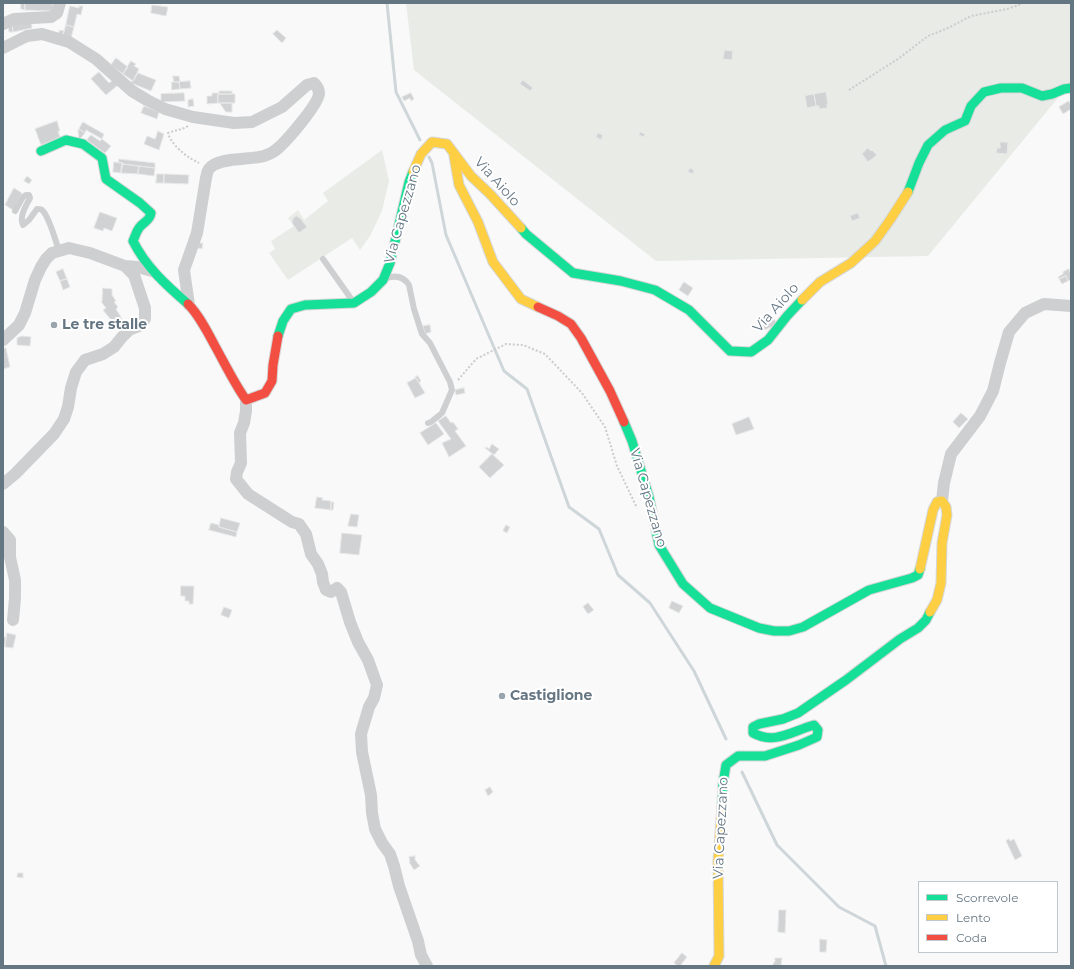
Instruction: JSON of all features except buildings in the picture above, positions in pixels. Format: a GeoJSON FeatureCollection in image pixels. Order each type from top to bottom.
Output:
{"type":"FeatureCollection","features":[{"type":"Feature","properties":{"kind":"street"},"geometry":{"type":"LineString","coordinates":[[3,24],[14,19],[51,17],[57,13],[60,3]]}},
{"type":"Feature","properties":{"kind":"street"},"geometry":{"type":"LineString","coordinates":[[3,48],[27,36],[42,34],[68,42],[96,59],[132,91],[165,109],[193,117],[234,123],[252,122],[282,107],[307,85],[314,83],[317,86],[319,93],[316,103],[298,126],[273,152],[265,156],[228,160],[212,166],[209,169],[206,178],[197,233],[184,270],[189,305]]}},
{"type":"Feature","properties":{"kind":"street","name":"Via Aiolo"},"geometry":{"type":"LineString","coordinates":[[454,153],[471,176],[490,194],[526,234],[573,273],[621,281],[655,290],[689,310],[730,351],[751,352],[768,340],[787,316],[820,282],[851,263],[875,241],[909,190],[919,163],[928,145],[945,130],[965,121],[971,106],[984,92],[1001,88],[1022,88],[1042,96],[1071,88]]}},
{"type":"Feature","properties":{"kind":"street"},"geometry":{"type":"LineString","coordinates":[[41,151],[66,140],[83,144],[102,158],[106,179],[140,203],[151,213],[151,217],[137,230],[133,240],[143,260],[152,271],[189,305],[206,330],[238,389],[246,400],[244,424],[240,433],[241,463],[236,479],[248,494],[292,522],[299,524],[306,534],[311,554],[318,564],[326,590],[331,592],[337,588],[341,592],[350,622],[378,685],[361,734],[362,752],[371,796],[375,828],[382,843],[390,854],[399,886],[418,941],[421,955],[427,966]]}},
{"type":"Feature","properties":{"kind":"street","name":"Via Capezzano"},"geometry":{"type":"LineString","coordinates":[[354,303],[371,292],[383,280],[390,263],[409,182],[421,154],[432,142],[447,144],[454,153],[459,185],[478,222],[493,262],[521,298],[571,324],[581,338],[610,391],[632,441],[649,498],[659,545],[683,584],[710,608],[759,628],[774,631],[789,631],[803,627],[869,590],[918,575],[933,510],[937,502],[942,501],[946,507],[947,515],[942,543],[941,583],[937,600],[926,620],[918,628],[900,639],[798,714],[759,724],[753,727],[753,733],[759,737],[772,738],[787,735],[805,727],[814,725],[818,730],[817,737],[799,745],[765,756],[738,756],[726,765],[723,783],[718,861],[719,956],[714,966]]}},
{"type":"Feature","properties":{"kind":"street"},"geometry":{"type":"LineString","coordinates":[[3,340],[19,326],[41,267],[52,253],[68,248],[90,253],[125,266],[137,267],[152,271]]}},
{"type":"Feature","properties":{"kind":"street"},"geometry":{"type":"LineString","coordinates":[[3,484],[15,474],[54,434],[64,419],[76,372],[85,360],[103,354],[114,347],[129,330],[138,326],[145,319],[145,308],[134,275],[125,266]]}},
{"type":"Feature","properties":{"kind":"street"},"geometry":{"type":"LineString","coordinates":[[246,400],[265,394],[272,382],[273,365],[278,336],[283,321],[291,309],[305,305],[354,303]]}},
{"type":"Feature","properties":{"kind":"street"},"geometry":{"type":"LineString","coordinates":[[942,501],[944,483],[951,454],[980,416],[993,392],[1009,332],[1025,314],[1044,304],[1071,306]]}},
{"type":"Feature","properties":{"kind":"street"},"geometry":{"type":"LineString","coordinates":[[3,532],[10,540],[10,557],[16,580],[13,620]]}},
{"type":"Feature","properties":{"kind":"lane"},"geometry":{"type":"LineString","coordinates":[[15,211],[23,197],[30,195],[22,218],[24,225],[38,209],[41,209],[48,221],[59,250]]}},
{"type":"Feature","properties":{"kind":"lane"},"geometry":{"type":"LineString","coordinates":[[323,259],[354,303]]}},
{"type":"Feature","properties":{"kind":"lane"},"geometry":{"type":"LineString","coordinates":[[383,280],[396,276],[402,278],[409,285],[414,310],[422,334],[430,343],[450,382],[452,390],[442,412],[428,423]]}},
{"type":"Feature","properties":{"kind":"path"},"geometry":{"type":"LineString","coordinates":[[849,90],[898,59],[928,36],[971,16],[1007,9],[1021,3]]}},
{"type":"Feature","properties":{"kind":"path"},"geometry":{"type":"LineString","coordinates":[[193,117],[190,125],[184,129],[168,133],[169,138],[190,158],[209,169]]}},
{"type":"Feature","properties":{"kind":"path"},"geometry":{"type":"LineString","coordinates":[[450,382],[456,383],[476,359],[506,344],[523,345],[544,354],[582,393],[605,427],[617,466],[637,508]]}},
{"type":"Feature","properties":{"kind":"shaded area"},"geometry":{"type":"Polygon","coordinates":[[[406,3],[1071,3],[1071,82],[928,256],[656,261],[414,70],[406,3]]]}},
{"type":"Feature","properties":{"kind":"shaded area"},"geometry":{"type":"Polygon","coordinates":[[[382,150],[389,181],[382,211],[370,236],[360,250],[352,238],[288,280],[269,253],[275,249],[271,241],[294,226],[288,218],[298,210],[304,220],[328,201],[323,193],[382,150]]]}},
{"type":"Feature","properties":{"kind":"waterway"},"geometry":{"type":"LineString","coordinates":[[387,3],[396,92],[420,140]]}},
{"type":"Feature","properties":{"kind":"waterway"},"geometry":{"type":"LineString","coordinates":[[429,157],[432,163],[446,235],[504,371],[527,389],[569,507],[599,529],[618,575],[650,603],[694,671],[726,739]]}},
{"type":"Feature","properties":{"kind":"waterway"},"geometry":{"type":"LineString","coordinates":[[742,772],[777,845],[839,907],[875,926],[886,966]]}},
{"type":"Feature","properties":{"kind":"traffic: fast"},"geometry":{"type":"LineString","coordinates":[[908,192],[919,163],[928,145],[945,130],[965,121],[971,106],[984,92],[1001,88],[1022,88],[1042,96],[1071,88]]}},
{"type":"Feature","properties":{"kind":"traffic: fast"},"geometry":{"type":"LineString","coordinates":[[41,151],[66,140],[83,144],[102,158],[106,179],[140,203],[151,213],[148,220],[138,230],[133,241],[138,250],[157,275],[188,304]]}},
{"type":"Feature","properties":{"kind":"traffic: fast"},"geometry":{"type":"LineString","coordinates":[[278,336],[283,321],[291,309],[305,305],[354,303],[371,292],[383,280],[390,263],[409,182],[413,172]]}},
{"type":"Feature","properties":{"kind":"traffic: fast"},"geometry":{"type":"LineString","coordinates":[[521,228],[526,234],[573,273],[621,281],[655,290],[689,310],[730,351],[751,352],[768,340],[802,300]]}},
{"type":"Feature","properties":{"kind":"traffic: fast"},"geometry":{"type":"LineString","coordinates":[[624,422],[632,441],[649,497],[659,545],[683,584],[710,608],[759,628],[774,631],[789,631],[803,627],[869,590],[912,578],[918,575],[920,569]]}},
{"type":"Feature","properties":{"kind":"traffic: fast"},"geometry":{"type":"LineString","coordinates":[[722,806],[723,783],[726,765],[738,756],[765,756],[799,745],[817,737],[818,730],[814,725],[784,736],[769,738],[753,733],[753,727],[759,724],[783,719],[798,713],[846,680],[900,639],[918,628],[926,620],[930,612]]}},
{"type":"Feature","properties":{"kind":"traffic: slow"},"geometry":{"type":"LineString","coordinates":[[413,172],[421,154],[432,142],[447,144],[471,176],[490,194],[521,228]]}},
{"type":"Feature","properties":{"kind":"traffic: slow"},"geometry":{"type":"LineString","coordinates":[[454,156],[459,185],[478,222],[493,262],[521,299],[538,307]]}},
{"type":"Feature","properties":{"kind":"traffic: slow"},"geometry":{"type":"LineString","coordinates":[[802,300],[820,282],[851,263],[875,241],[908,192]]}},
{"type":"Feature","properties":{"kind":"traffic: slow"},"geometry":{"type":"LineString","coordinates":[[920,569],[933,510],[937,502],[942,501],[946,507],[947,515],[942,543],[941,583],[937,600],[930,612]]}},
{"type":"Feature","properties":{"kind":"traffic: slow"},"geometry":{"type":"LineString","coordinates":[[714,966],[719,956],[718,861],[722,806]]}},
{"type":"Feature","properties":{"kind":"traffic: jam"},"geometry":{"type":"LineString","coordinates":[[188,304],[203,324],[246,400],[265,393],[272,381],[278,336]]}},
{"type":"Feature","properties":{"kind":"traffic: jam"},"geometry":{"type":"LineString","coordinates":[[538,307],[571,324],[581,338],[610,391],[624,422]]}},
{"type":"Feature","properties":{"kind":"place","name":"Le tre stalle"},"geometry":{"type":"Point","coordinates":[54,325]}},
{"type":"Feature","properties":{"kind":"place","name":"Castiglione"},"geometry":{"type":"Point","coordinates":[502,696]}}]}
